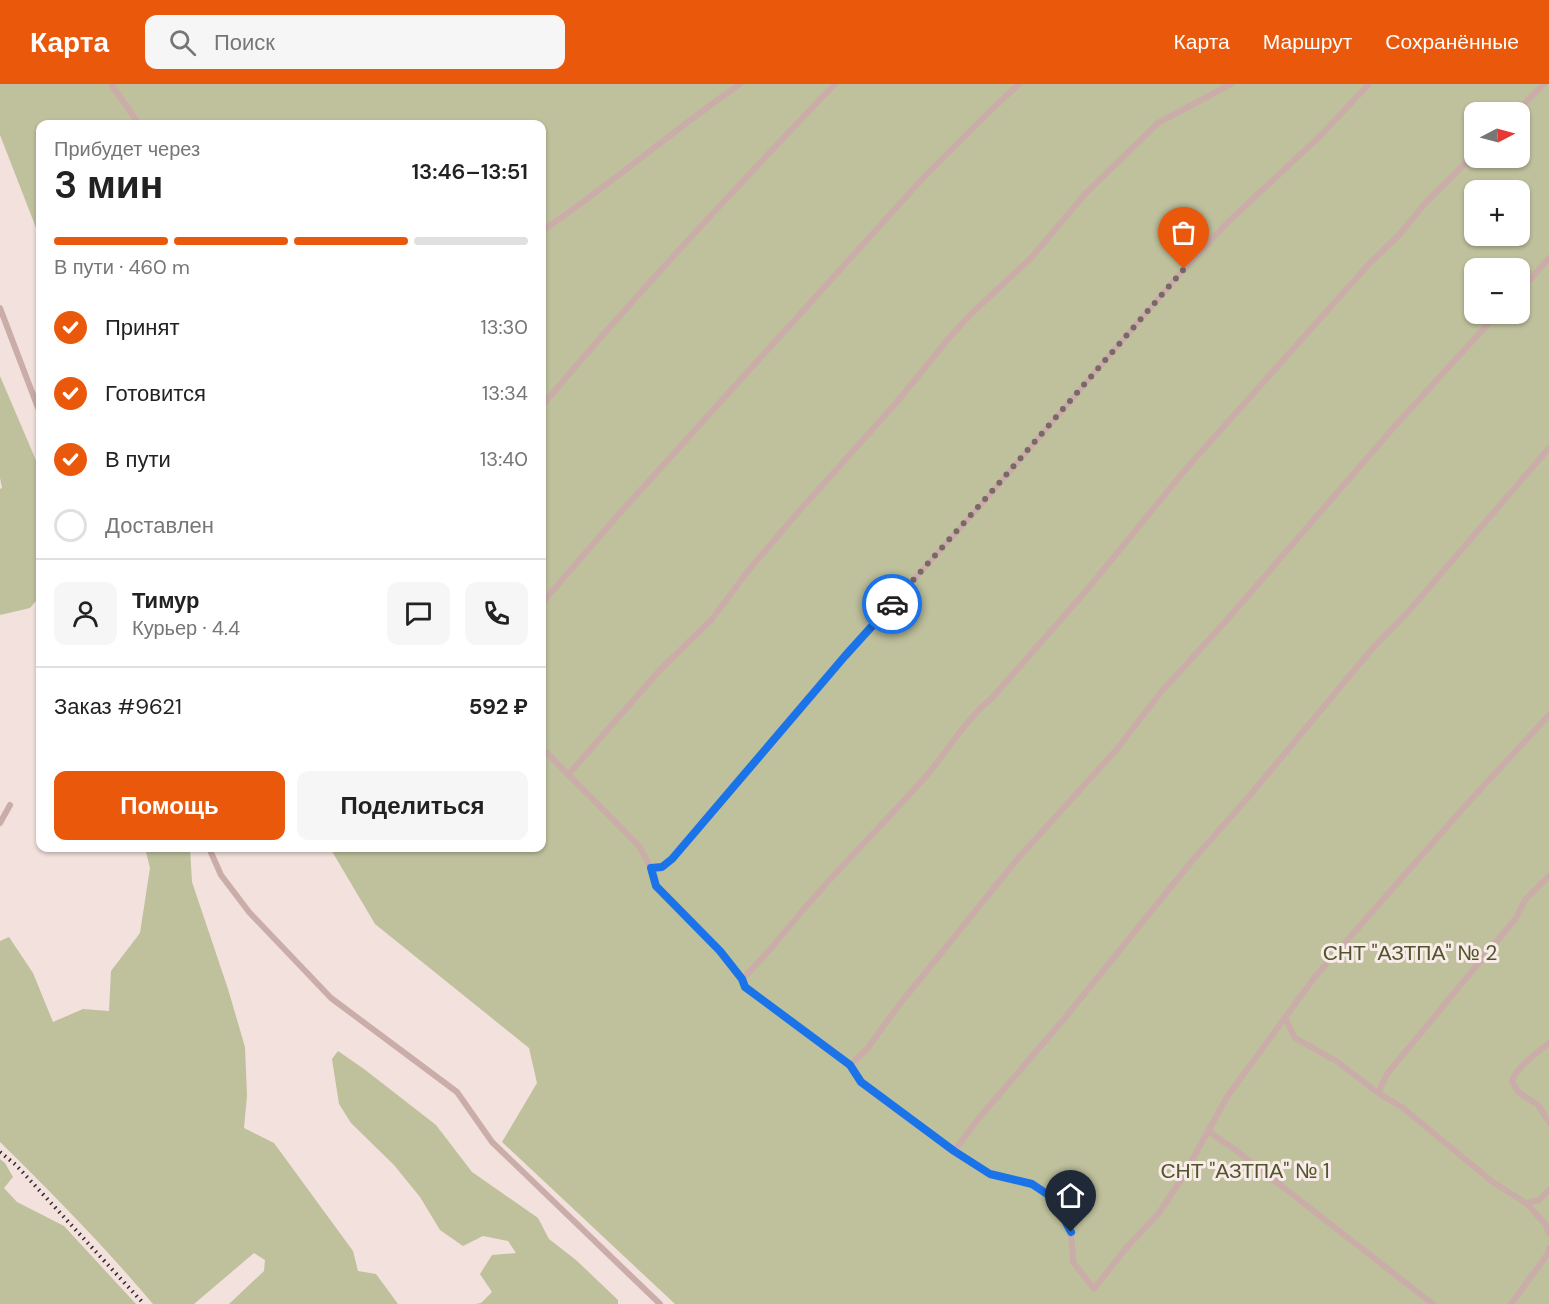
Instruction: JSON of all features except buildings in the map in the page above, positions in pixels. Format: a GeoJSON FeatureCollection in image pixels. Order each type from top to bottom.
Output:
{"type":"FeatureCollection","features":[{"type":"Feature","properties":{"kind":"lane"},"geometry":{"type":"LineString","coordinates":[[111,84],[136,120]]}},
{"type":"Feature","properties":{"kind":"lane"},"geometry":{"type":"LineString","coordinates":[[546,228],[586,201],[688,120],[740,84]]}},
{"type":"Feature","properties":{"kind":"lane"},"geometry":{"type":"LineString","coordinates":[[546,401],[677,252],[835,84]]}},
{"type":"Feature","properties":{"kind":"lane"},"geometry":{"type":"LineString","coordinates":[[546,598],[619,514],[917,185],[1019,84]]}},
{"type":"Feature","properties":{"kind":"lane"},"geometry":{"type":"LineString","coordinates":[[568,775],[659,671],[712,619],[748,571],[896,403],[949,338],[971,314],[1031,258],[1085,194],[1158,123],[1231,84]]}},
{"type":"Feature","properties":{"kind":"lane"},"geometry":{"type":"LineString","coordinates":[[651,868],[662,867],[672,859],[845,656],[980,506],[1184,269],[1227,223],[1320,136],[1369,84]]}},
{"type":"Feature","properties":{"kind":"lane"},"geometry":{"type":"LineString","coordinates":[[1526,102],[1544,84]]}},
{"type":"Feature","properties":{"kind":"lane"},"geometry":{"type":"LineString","coordinates":[[742,979],[758,964],[799,914],[926,775],[980,708],[992,698],[1086,591],[1185,470],[1369,264],[1400,235],[1427,201],[1464,165]]}},
{"type":"Feature","properties":{"kind":"lane"},"geometry":{"type":"LineString","coordinates":[[1530,280],[1549,258]]}},
{"type":"Feature","properties":{"kind":"lane"},"geometry":{"type":"LineString","coordinates":[[0,308],[36,402]]}},
{"type":"Feature","properties":{"kind":"lane"},"geometry":{"type":"LineString","coordinates":[[850,1065],[867,1049],[899,1005],[1020,856],[1117,749],[1161,692],[1488,324]]}},
{"type":"Feature","properties":{"kind":"lane"},"geometry":{"type":"LineString","coordinates":[[954,1151],[1192,861],[1371,650],[1415,604],[1549,448]]}},
{"type":"Feature","properties":{"kind":"lane"},"geometry":{"type":"LineString","coordinates":[[546,752],[639,846],[651,868],[656,886],[720,951],[742,979],[745,987],[850,1065],[861,1082],[954,1151],[990,1174],[1032,1184],[1053,1198],[1071,1232],[1073,1262],[1094,1289],[1126,1248],[1159,1213],[1181,1180],[1227,1097],[1314,978],[1466,805],[1549,715]]}},
{"type":"Feature","properties":{"kind":"lane"},"geometry":{"type":"LineString","coordinates":[[0,823],[10,805]]}},
{"type":"Feature","properties":{"kind":"lane"},"geometry":{"type":"LineString","coordinates":[[211,852],[221,875],[249,912],[331,998],[457,1092],[492,1142],[660,1304]]}},
{"type":"Feature","properties":{"kind":"lane"},"geometry":{"type":"LineString","coordinates":[[1378,1093],[1387,1074],[1439,1014],[1465,977],[1510,926],[1525,900],[1549,876]]}},
{"type":"Feature","properties":{"kind":"lane"},"geometry":{"type":"LineString","coordinates":[[1285,1018],[1295,1038],[1338,1062],[1378,1093],[1403,1108],[1494,1183],[1526,1203],[1545,1224],[1549,1233]]}},
{"type":"Feature","properties":{"kind":"lane"},"geometry":{"type":"LineString","coordinates":[[1549,1043],[1526,1062],[1512,1081],[1518,1092],[1538,1105],[1549,1122]]}},
{"type":"Feature","properties":{"kind":"lane"},"geometry":{"type":"LineString","coordinates":[[1208,1131],[1432,1304]]}},
{"type":"Feature","properties":{"kind":"lane"},"geometry":{"type":"LineString","coordinates":[[1526,1203],[1539,1200],[1549,1190]]}},
{"type":"Feature","properties":{"kind":"lane"},"geometry":{"type":"LineString","coordinates":[[1511,1304],[1547,1255],[1549,1248]]}},
{"type":"Feature","properties":{"kind":"green space"},"geometry":{"type":"Polygon","coordinates":[[[0,84],[1549,84],[1549,1304],[675,1304],[502,1142],[537,1083],[529,1048],[375,924],[332,852],[546,852],[546,120],[36,120],[36,228],[0,135],[0,84]]]}},
{"type":"Feature","properties":{"kind":"green space"},"geometry":{"type":"Polygon","coordinates":[[[0,376],[36,462],[36,601],[30,608],[0,615],[0,489],[2,488],[0,478],[0,376]]]}},
{"type":"Feature","properties":{"kind":"green space"},"geometry":{"type":"Polygon","coordinates":[[[146,852],[190,852],[192,882],[245,1047],[247,1096],[244,1128],[274,1143],[353,1251],[358,1271],[376,1274],[398,1304],[229,1304],[264,1271],[265,1260],[254,1253],[194,1304],[153,1304],[78,1221],[0,1142],[0,941],[9,937],[33,973],[53,1022],[83,1009],[109,1011],[111,971],[140,933],[150,868],[146,852]]]}},
{"type":"Feature","properties":{"kind":"green space"},"geometry":{"type":"Polygon","coordinates":[[[338,1051],[436,1125],[472,1172],[538,1218],[549,1239],[576,1260],[618,1300],[618,1304],[475,1304],[481,1303],[492,1292],[480,1274],[492,1255],[516,1253],[508,1241],[483,1236],[463,1246],[440,1230],[420,1197],[394,1165],[351,1123],[339,1104],[332,1059],[338,1051]]]}},
{"type":"Feature","properties":{"kind":"green space"},"geometry":{"type":"Polygon","coordinates":[[[0,1159],[13,1177],[4,1188],[17,1202],[64,1226],[136,1304],[0,1304],[0,1159]]]}},
{"type":"Feature","properties":{"kind":"railway"},"geometry":{"type":"LineString","coordinates":[[0,1152],[16,1165],[144,1304]]}},
{"type":"Feature","properties":{"kind":"way so far"},"geometry":{"type":"LineString","coordinates":[[892,604],[1184,269]]}},
{"type":"Feature","properties":{"kind":"route"},"geometry":{"type":"LineString","coordinates":[[892,604],[672,859],[662,867],[651,868],[656,886],[720,951],[742,979],[745,987],[850,1065],[861,1082],[954,1151],[990,1174],[1032,1184],[1053,1198],[1071,1232]]}},
{"type":"Feature","properties":{"kind":"park label","name":"СНТ \"АЗТПА\" № 2"},"geometry":{"type":"Point","coordinates":[1410,953]}},
{"type":"Feature","properties":{"kind":"park label","name":"СНТ \"АЗТПА\" № 1"},"geometry":{"type":"Point","coordinates":[1245,1171]}}]}
